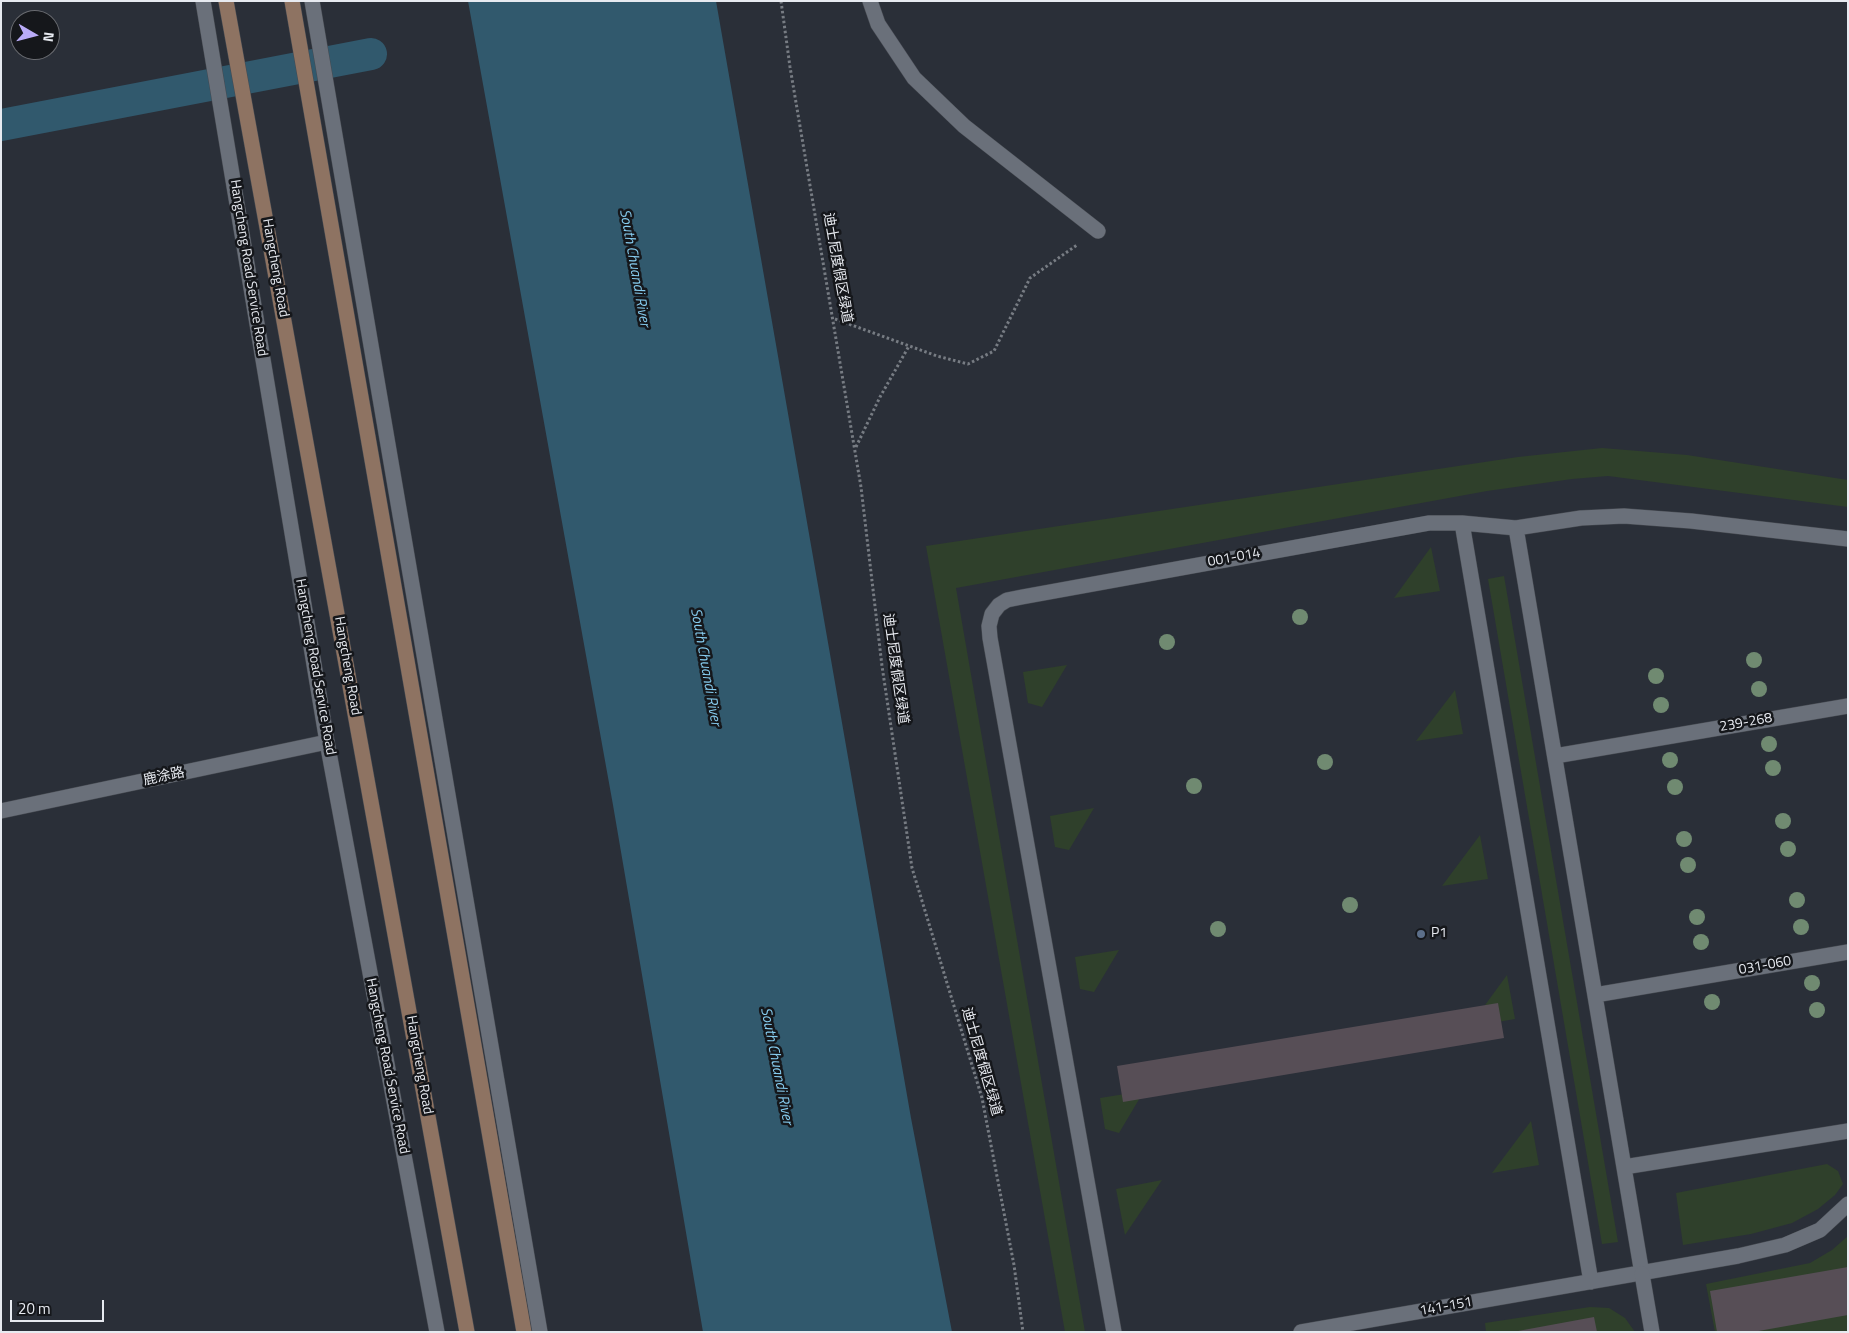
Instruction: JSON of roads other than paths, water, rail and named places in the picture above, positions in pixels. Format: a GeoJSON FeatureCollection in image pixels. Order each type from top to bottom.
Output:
{"type":"FeatureCollection","features":[{"type":"Feature","properties":{"kind":"main road"},"geometry":{"type":"LineString","coordinates":[[292,1],[524,1332]]}},
{"type":"Feature","properties":{"kind":"main road","name":"Hangcheng Road"},"geometry":{"type":"LineString","coordinates":[[227,9],[467,1332]]}},
{"type":"Feature","properties":{"kind":"street","name":"Hangcheng Road Service Road"},"geometry":{"type":"LineString","coordinates":[[203,1],[327,742],[437,1332]]}},
{"type":"Feature","properties":{"kind":"street"},"geometry":{"type":"LineString","coordinates":[[312,1],[334,120],[540,1332]]}},
{"type":"Feature","properties":{"kind":"street"},"geometry":{"type":"LineString","coordinates":[[870,1],[878,24],[914,78],[964,126],[1098,231]]}},
{"type":"Feature","properties":{"kind":"street","name":"001-014"},"geometry":{"type":"LineString","coordinates":[[1114,1332],[990,638],[992,614],[999,606],[1007,600],[1429,523],[1462,523],[1516,528],[1581,518],[1624,516],[1691,521],[1848,539]]}},
{"type":"Feature","properties":{"kind":"street"},"geometry":{"type":"LineString","coordinates":[[1462,523],[1591,1282]]}},
{"type":"Feature","properties":{"kind":"street"},"geometry":{"type":"LineString","coordinates":[[1516,528],[1652,1332]]}},
{"type":"Feature","properties":{"kind":"street","name":"239-268"},"geometry":{"type":"LineString","coordinates":[[1555,756],[1848,706]]}},
{"type":"Feature","properties":{"kind":"street","name":"鹿涂路"},"geometry":{"type":"LineString","coordinates":[[1,811],[327,742]]}},
{"type":"Feature","properties":{"kind":"street","name":"031-060"},"geometry":{"type":"LineString","coordinates":[[1595,995],[1848,952]]}},
{"type":"Feature","properties":{"kind":"street"},"geometry":{"type":"LineString","coordinates":[[1624,1167],[1848,1131]]}},
{"type":"Feature","properties":{"kind":"street","name":"141-151"},"geometry":{"type":"LineString","coordinates":[[1301,1332],[1738,1256],[1785,1245],[1820,1230],[1848,1204]]}},
{"type":"Feature","properties":{"kind":"water","name":"South Chuandi River"},"geometry":{"type":"Polygon","coordinates":[[[468,1],[716,1],[911,1118],[952,1332],[703,1332],[613,805],[468,1]]]}},
{"type":"Feature","properties":{"kind":"waterway"},"geometry":{"type":"LineString","coordinates":[[1,125],[371,54]]}},
{"type":"Feature","properties":{"kind":"place","name":"P1"},"geometry":{"type":"Point","coordinates":[1421,934]}}]}
